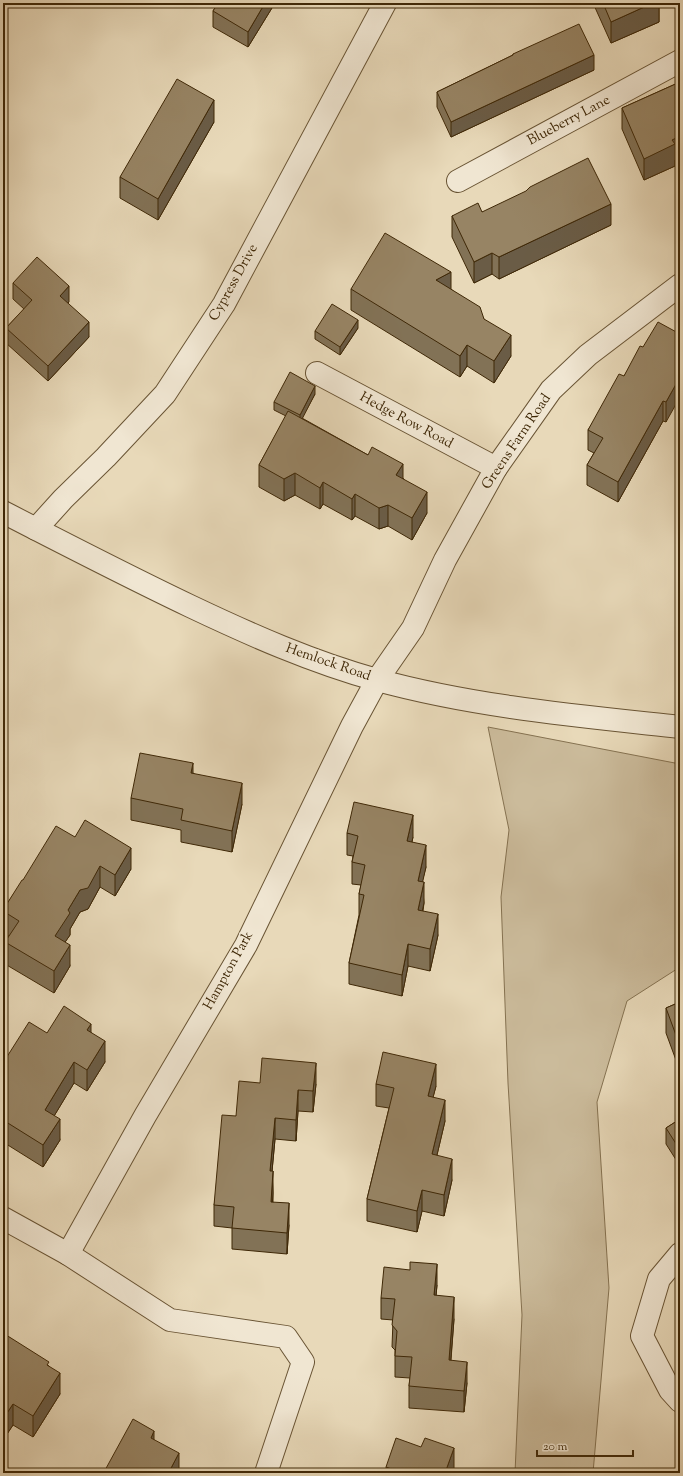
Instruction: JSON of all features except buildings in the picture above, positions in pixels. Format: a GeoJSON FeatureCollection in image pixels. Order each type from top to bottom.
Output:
{"type":"FeatureCollection","features":[{"type":"Feature","properties":{"kind":"street","name":"Cypress Drive"},"geometry":{"type":"LineString","coordinates":[[36,529],[63,499],[106,457],[165,394],[224,304],[385,3]]}},
{"type":"Feature","properties":{"kind":"street","name":"Blueberry Lane"},"geometry":{"type":"LineString","coordinates":[[458,180],[680,61]]}},
{"type":"Feature","properties":{"kind":"street","name":"Greens Farm Road"},"geometry":{"type":"LineString","coordinates":[[377,680],[413,628],[445,560],[496,468],[551,390],[588,355],[678,288]]}},
{"type":"Feature","properties":{"kind":"street","name":"Hedge Row Road"},"geometry":{"type":"LineString","coordinates":[[317,373],[496,468]]}},
{"type":"Feature","properties":{"kind":"street","name":"Hemlock Road"},"geometry":{"type":"LineString","coordinates":[[3,512],[145,585],[236,628],[331,666],[410,688],[496,705],[680,727]]}},
{"type":"Feature","properties":{"kind":"street","name":"Hampton Park"},"geometry":{"type":"LineString","coordinates":[[68,1254],[145,1116],[246,945],[352,726],[377,680]]}},
{"type":"Feature","properties":{"kind":"street"},"geometry":{"type":"LineString","coordinates":[[3,1218],[68,1254],[170,1320],[286,1338],[303,1362],[266,1473]]}},
{"type":"Feature","properties":{"kind":"street"},"geometry":{"type":"LineString","coordinates":[[680,1254],[659,1279],[642,1336],[670,1390],[680,1401]]}},
{"type":"Feature","properties":{"kind":"shaded area"},"geometry":{"type":"Polygon","coordinates":[[[488,727],[680,764],[680,967],[627,1001],[597,1102],[609,1288],[593,1473],[515,1473],[522,1315],[508,1083],[501,897],[509,830],[488,727]]]}}]}
